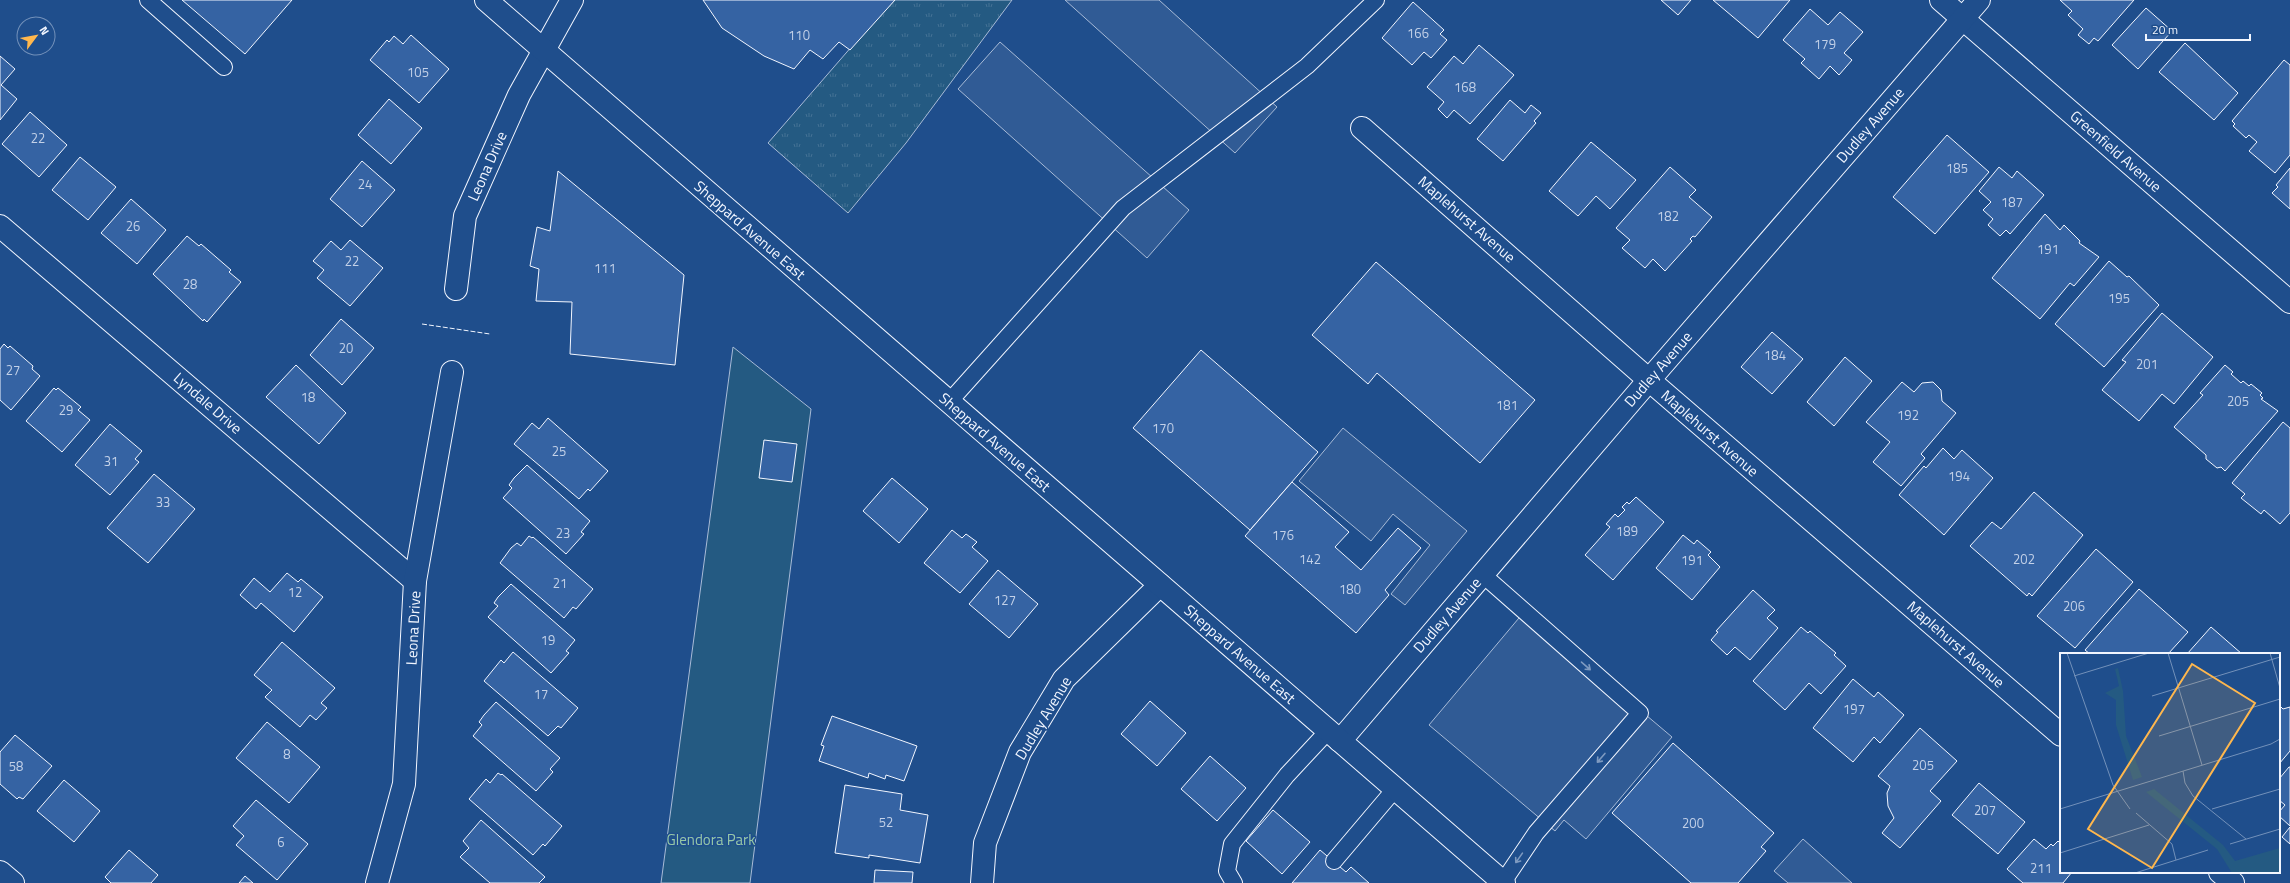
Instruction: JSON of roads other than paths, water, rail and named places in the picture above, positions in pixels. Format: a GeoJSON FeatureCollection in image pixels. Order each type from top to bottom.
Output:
{"type":"FeatureCollection","features":[{"type":"Feature","properties":{"kind":"street","name":"Sheppard Avenue East"},"geometry":{"type":"LineString","coordinates":[[486,0],[1504,882]]}},
{"type":"Feature","properties":{"kind":"street","name":"Leona Drive"},"geometry":{"type":"LineString","coordinates":[[456,289],[465,216],[519,95],[572,0]]}},
{"type":"Feature","properties":{"kind":"street","name":"Greenfield Avenue"},"geometry":{"type":"LineString","coordinates":[[1941,0],[2290,302]]}},
{"type":"Feature","properties":{"kind":"street","name":"Dudley Avenue"},"geometry":{"type":"LineString","coordinates":[[1334,736],[1482,574],[1979,0]]}},
{"type":"Feature","properties":{"kind":"street","name":"Maplehurst Avenue"},"geometry":{"type":"LineString","coordinates":[[1362,128],[1649,380],[2060,734]]}},
{"type":"Feature","properties":{"kind":"street","name":"Lyndale Drive"},"geometry":{"type":"LineString","coordinates":[[0,226],[415,581]]}},
{"type":"Feature","properties":{"kind":"street","name":"Leona Drive"},"geometry":{"type":"LineString","coordinates":[[378,883],[404,784],[415,581],[452,372]]}},
{"type":"Feature","properties":{"kind":"street","name":"Dudley Avenue"},"geometry":{"type":"LineString","coordinates":[[982,883],[985,843],[1020,752],[1064,679],[1160,585]]}},
{"type":"Feature","properties":{"kind":"street"},"geometry":{"type":"LineString","coordinates":[[0,872],[13,883]]}},
{"type":"Feature","properties":{"kind":"street"},"geometry":{"type":"LineString","coordinates":[[2221,873],[2233,883]]}},
{"type":"Feature","properties":{"kind":"lane"},"geometry":{"type":"LineString","coordinates":[[148,0],[224,67]]}},
{"type":"Feature","properties":{"kind":"lane"},"geometry":{"type":"LineString","coordinates":[[949,402],[1123,208],[1307,66],[1376,0]]}},
{"type":"Feature","properties":{"kind":"lane"},"geometry":{"type":"LineString","coordinates":[[1482,574],[1640,713],[1536,833],[1504,882]]}},
{"type":"Feature","properties":{"kind":"lane"},"geometry":{"type":"LineString","coordinates":[[1234,883],[1227,871],[1232,844],[1287,775],[1334,736]]}},
{"type":"Feature","properties":{"kind":"lane"},"geometry":{"type":"LineString","coordinates":[[1334,862],[1395,789]]}},
{"type":"Feature","properties":{"kind":"park label","name":"Glendora Park"},"geometry":{"type":"Point","coordinates":[711,839]}}]}
